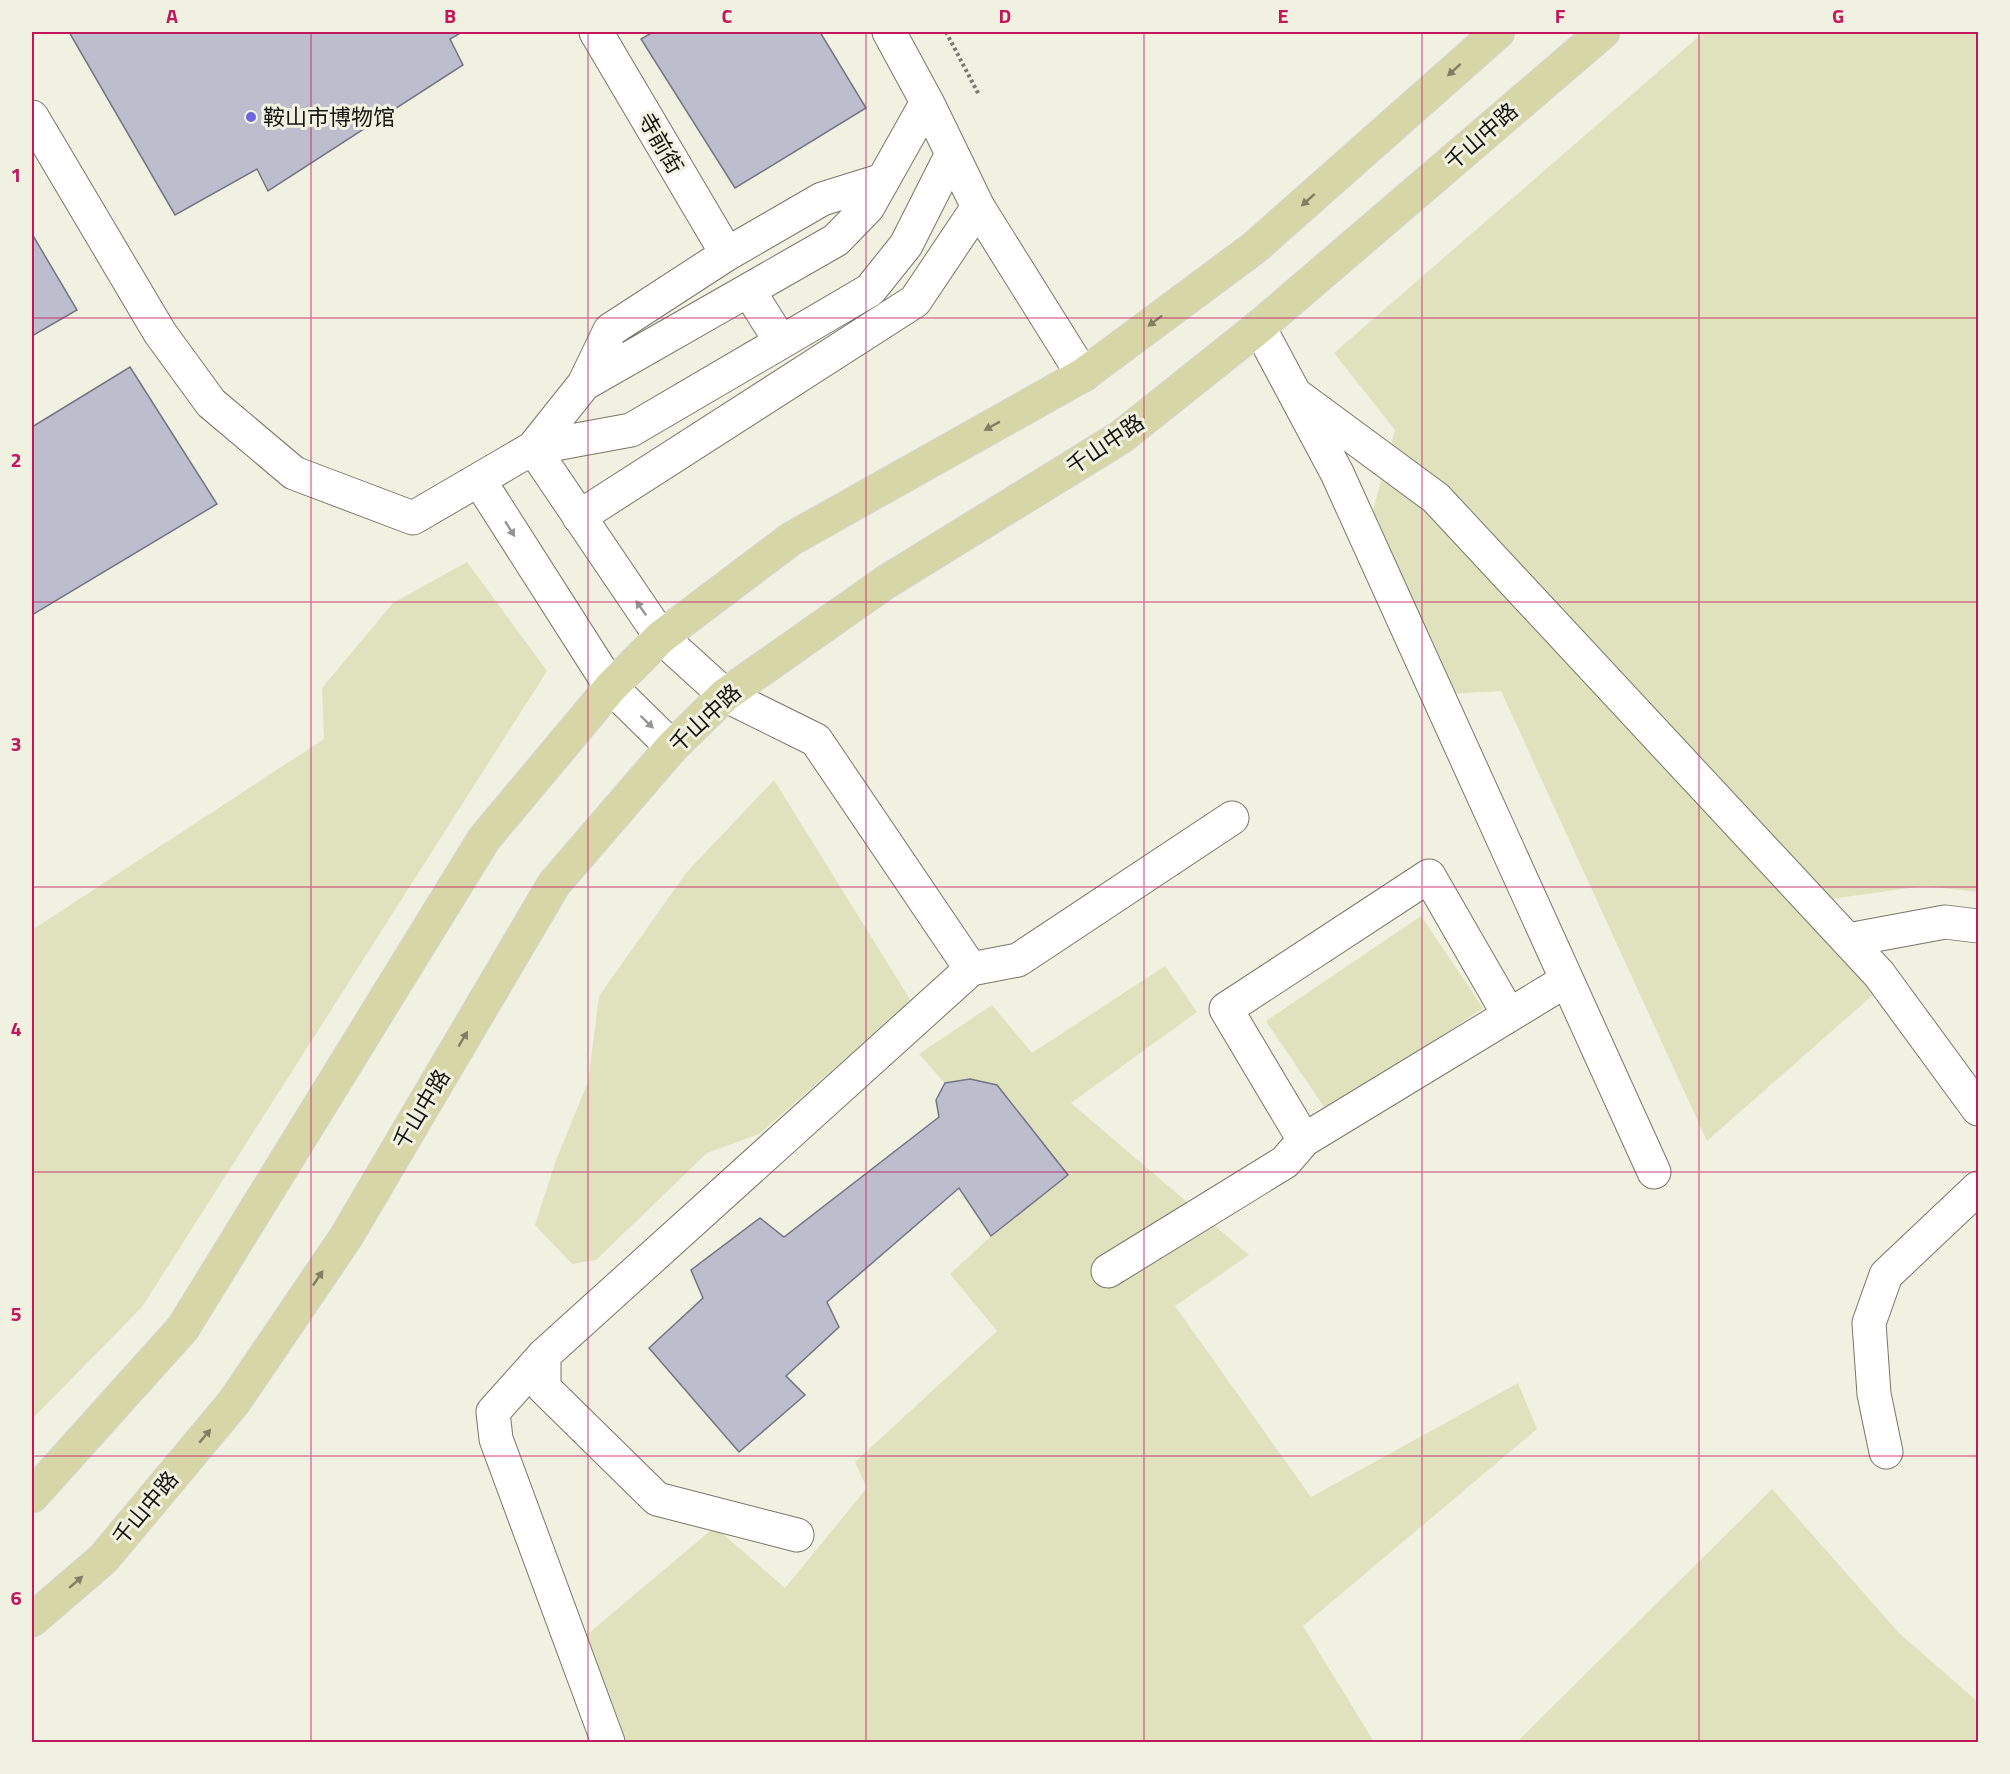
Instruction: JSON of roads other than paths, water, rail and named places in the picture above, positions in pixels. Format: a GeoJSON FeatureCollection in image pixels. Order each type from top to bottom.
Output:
{"type":"FeatureCollection","features":[{"type":"Feature","properties":{"kind":"main road"},"geometry":{"type":"LineString","coordinates":[[32,1496],[183,1328],[484,839],[611,687],[661,637],[791,539],[1083,375],[1254,248],[1498,32]]}},
{"type":"Feature","properties":{"kind":"main road","name":"千山中路"},"geometry":{"type":"LineString","coordinates":[[32,1620],[103,1559],[234,1402],[346,1237],[554,884],[672,747],[725,695],[886,582],[1121,437],[1259,327],[1603,32]]}},
{"type":"Feature","properties":{"kind":"street","name":"寺前街"},"geometry":{"type":"LineString","coordinates":[[596,32],[727,254]]}},
{"type":"Feature","properties":{"kind":"street"},"geometry":{"type":"LineString","coordinates":[[889,32],[927,102],[978,207],[1083,375]]}},
{"type":"Feature","properties":{"kind":"street"},"geometry":{"type":"LineString","coordinates":[[584,384],[836,240],[868,207],[927,102]]}},
{"type":"Feature","properties":{"kind":"street"},"geometry":{"type":"LineString","coordinates":[[32,117],[160,333],[211,403],[294,473],[413,518],[533,448],[631,430],[870,290],[906,245],[952,154]]}},
{"type":"Feature","properties":{"kind":"street"},"geometry":{"type":"LineString","coordinates":[[533,448],[584,384],[610,330],[727,254],[822,199],[883,180]]}},
{"type":"Feature","properties":{"kind":"street"},"geometry":{"type":"LineString","coordinates":[[579,517],[915,301],[978,207]]}},
{"type":"Feature","properties":{"kind":"street"},"geometry":{"type":"LineString","coordinates":[[749,291],[781,342]]}},
{"type":"Feature","properties":{"kind":"street"},"geometry":{"type":"LineString","coordinates":[[1259,327],[1337,473],[1654,1172]]}},
{"type":"Feature","properties":{"kind":"street"},"geometry":{"type":"LineString","coordinates":[[1295,393],[1436,498],[1879,974],[1978,1109]]}},
{"type":"Feature","properties":{"kind":"street"},"geometry":{"type":"LineString","coordinates":[[533,448],[661,637],[725,695],[816,740],[971,969]]}},
{"type":"Feature","properties":{"kind":"street"},"geometry":{"type":"LineString","coordinates":[[479,480],[611,687],[672,747]]}},
{"type":"Feature","properties":{"kind":"street"},"geometry":{"type":"LineString","coordinates":[[608,1743],[496,1439],[493,1412],[544,1355],[971,969],[1018,960],[1232,818]]}},
{"type":"Feature","properties":{"kind":"street"},"geometry":{"type":"LineString","coordinates":[[1304,1140],[1226,1009],[1429,876],[1509,1015]]}},
{"type":"Feature","properties":{"kind":"street"},"geometry":{"type":"LineString","coordinates":[[1848,940],[1945,922],[1978,926]]}},
{"type":"Feature","properties":{"kind":"street"},"geometry":{"type":"LineString","coordinates":[[1108,1271],[1285,1162],[1304,1140],[1567,980]]}},
{"type":"Feature","properties":{"kind":"street"},"geometry":{"type":"LineString","coordinates":[[1886,1452],[1874,1394],[1869,1323],[1886,1275],[1978,1188]]}},
{"type":"Feature","properties":{"kind":"street"},"geometry":{"type":"LineString","coordinates":[[544,1355],[544,1388],[657,1499],[797,1535]]}},
{"type":"Feature","properties":{"kind":"place","name":"鞍山市博物馆"},"geometry":{"type":"Point","coordinates":[251,117]}}]}
